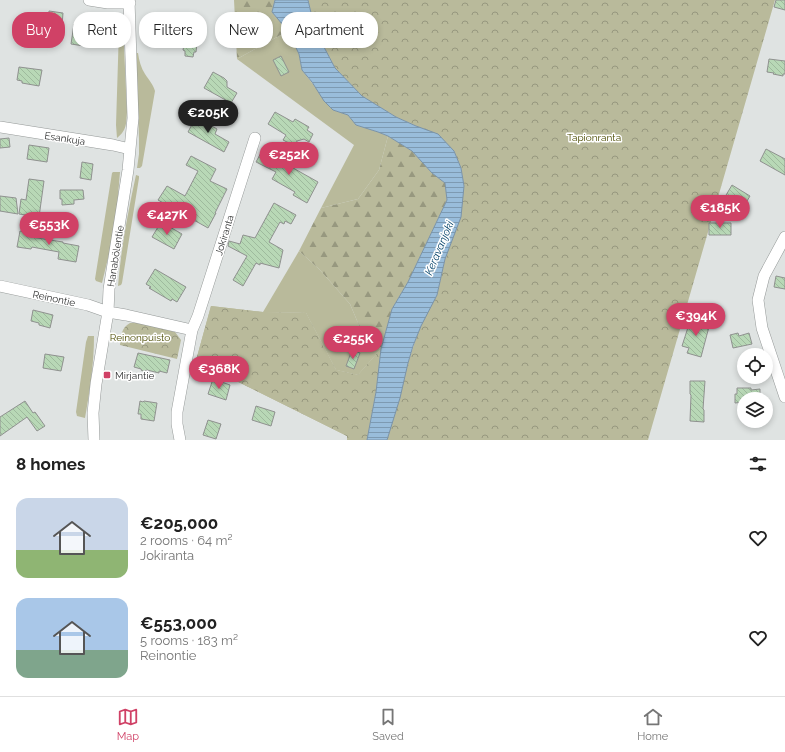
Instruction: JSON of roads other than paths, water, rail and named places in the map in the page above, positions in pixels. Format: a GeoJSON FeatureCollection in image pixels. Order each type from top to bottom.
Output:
{"type":"FeatureCollection","features":[{"type":"Feature","properties":{"kind":"street"},"geometry":{"type":"LineString","coordinates":[[89,0],[112,3],[129,1]]}},
{"type":"Feature","properties":{"kind":"street","name":"Hanabölentie"},"geometry":{"type":"LineString","coordinates":[[94,440],[93,413],[99,362],[108,312],[109,290],[130,149],[132,118],[129,1]]}},
{"type":"Feature","properties":{"kind":"street","name":"Esankuja"},"geometry":{"type":"LineString","coordinates":[[0,127],[130,149]]}},
{"type":"Feature","properties":{"kind":"street","name":"Jokiranta"},"geometry":{"type":"LineString","coordinates":[[180,440],[177,424],[177,412],[192,330],[198,316],[255,138]]}},
{"type":"Feature","properties":{"kind":"street"},"geometry":{"type":"LineString","coordinates":[[785,236],[764,276],[758,300],[762,328],[785,396]]}},
{"type":"Feature","properties":{"kind":"street","name":"Reinontie"},"geometry":{"type":"LineString","coordinates":[[0,286],[88,305],[108,312]]}},
{"type":"Feature","properties":{"kind":"street"},"geometry":{"type":"LineString","coordinates":[[108,312],[192,330]]}},
{"type":"Feature","properties":{"kind":"water"},"geometry":{"type":"Polygon","coordinates":[[[275,0],[308,0],[311,12],[281,12],[281,23],[272,12],[275,0]]]}},
{"type":"Feature","properties":{"kind":"water","name":"Keravanjoki"},"geometry":{"type":"Polygon","coordinates":[[[296,48],[324,48],[335,68],[362,96],[396,117],[438,134],[454,151],[461,168],[464,186],[461,217],[445,259],[437,295],[421,326],[413,346],[400,398],[387,440],[367,440],[376,392],[381,349],[392,309],[408,282],[447,200],[445,183],[432,173],[412,151],[388,136],[356,125],[348,115],[333,110],[324,101],[312,82],[302,70],[299,54],[296,48]]]}},
{"type":"Feature","properties":{"kind":"place","name":"Mirjantie"},"geometry":{"type":"Point","coordinates":[107,375]}},
{"type":"Feature","properties":{"kind":"park label","name":"Tapionranta"},"geometry":{"type":"Point","coordinates":[594,137]}},
{"type":"Feature","properties":{"kind":"park label","name":"Reinonpuisto"},"geometry":{"type":"Point","coordinates":[140,337]}}]}
